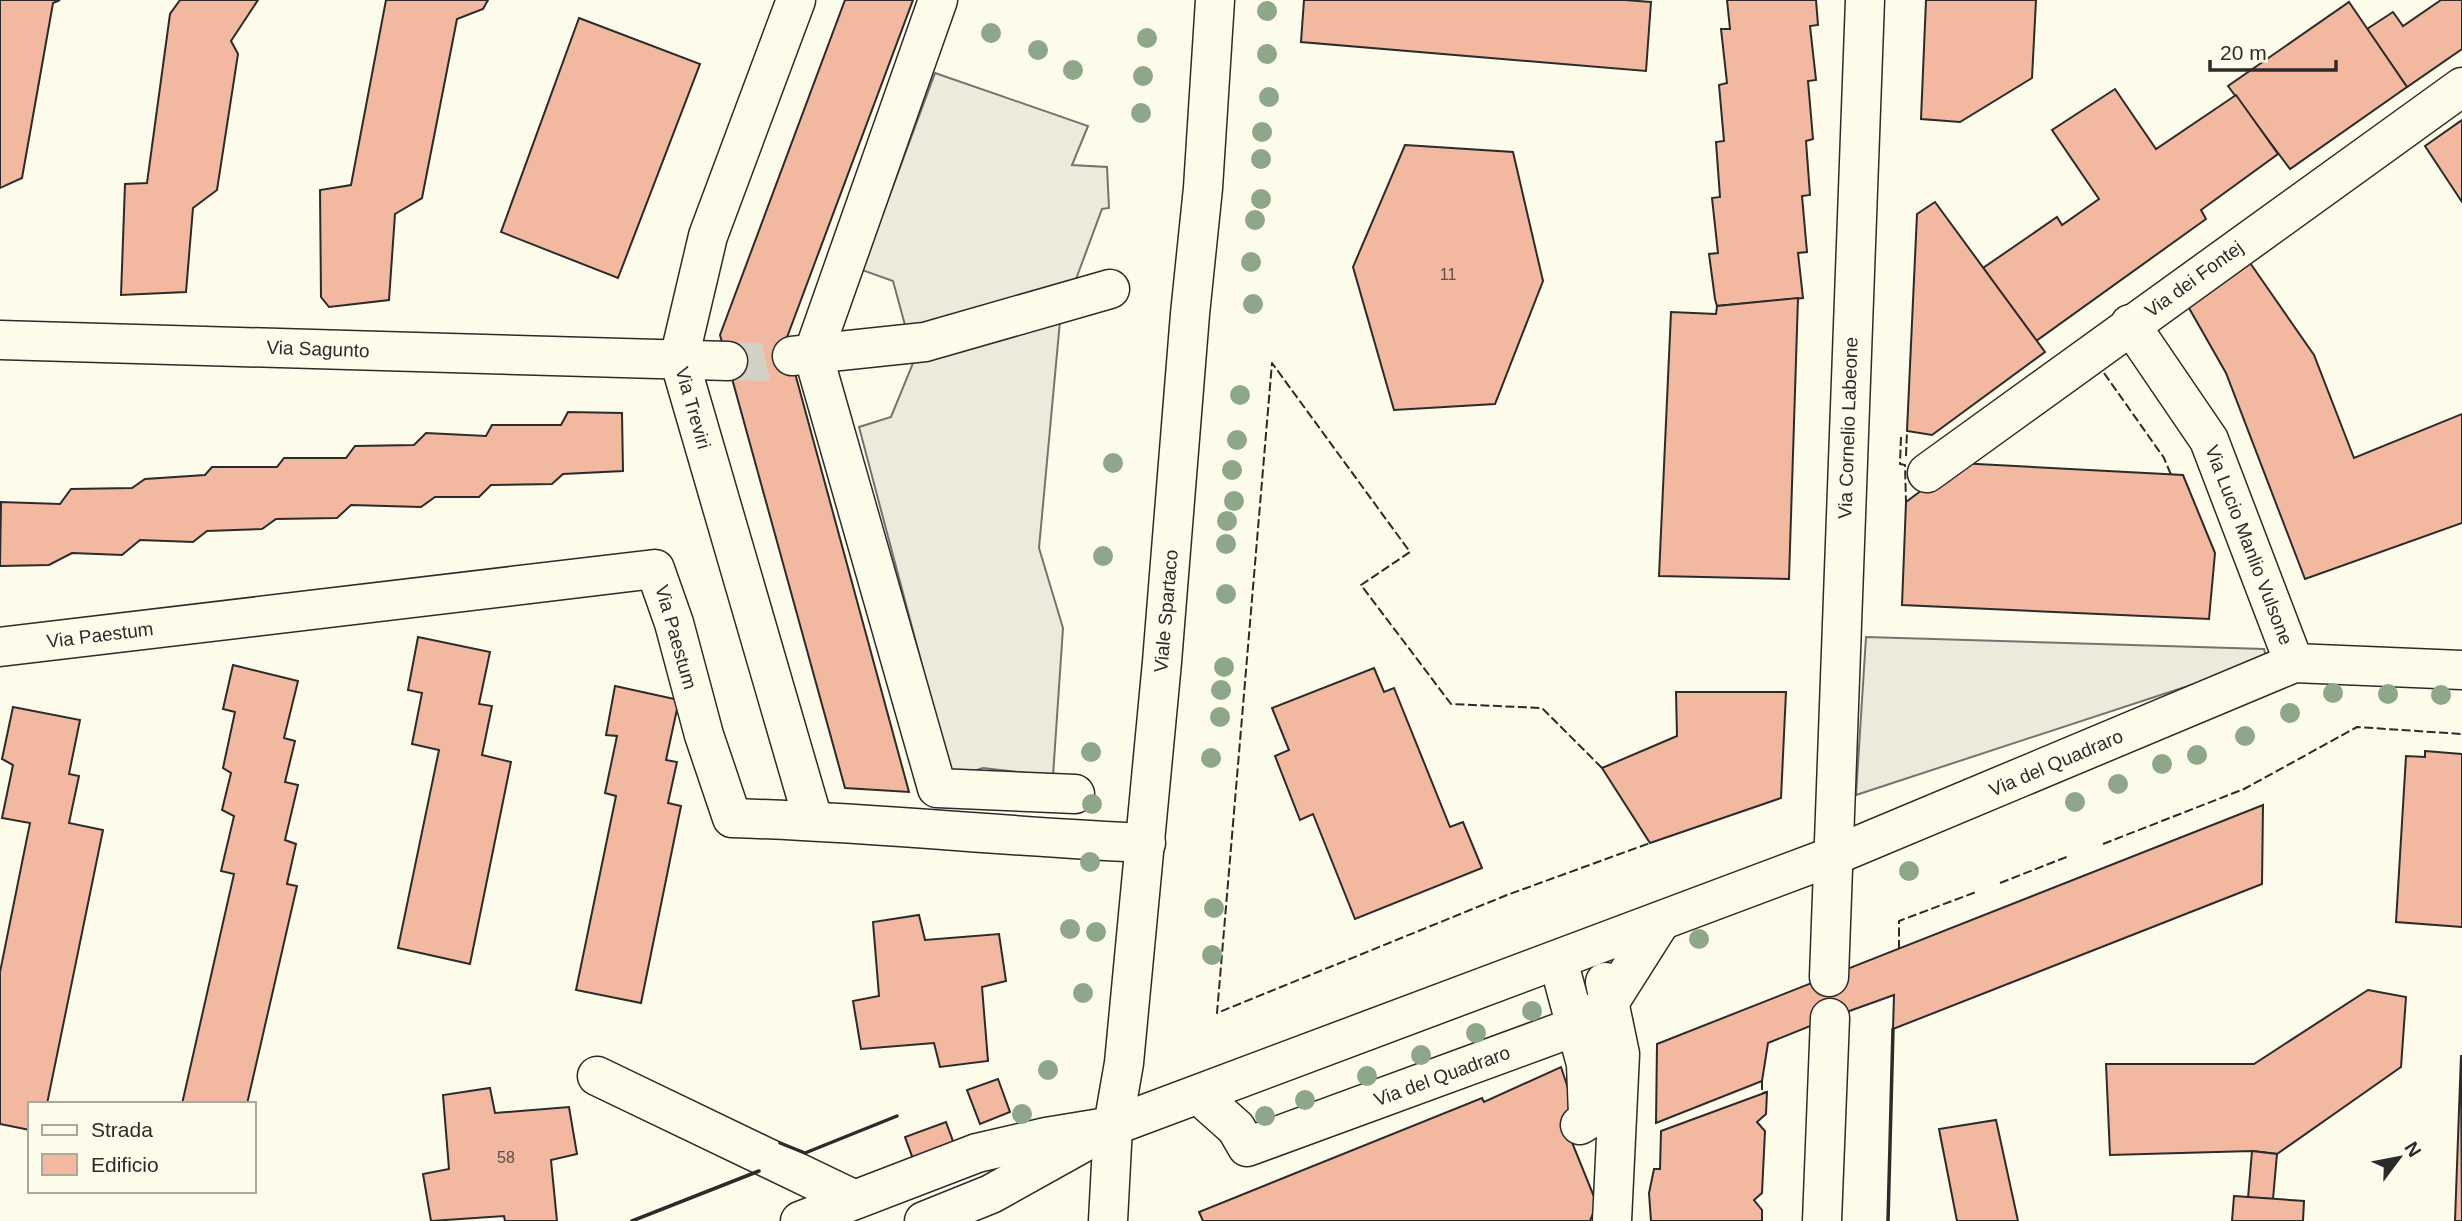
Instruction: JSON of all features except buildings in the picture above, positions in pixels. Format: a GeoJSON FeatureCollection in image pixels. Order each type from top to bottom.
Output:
{"type":"FeatureCollection","features":[{"type":"Feature","properties":{"kind":"street","name":"Via Treviri"},"geometry":{"type":"LineString","coordinates":[[796,0],[708,236],[679,359],[813,820]]}},
{"type":"Feature","properties":{"kind":"street"},"geometry":{"type":"LineString","coordinates":[[938,0],[802,355],[937,788],[1075,794]]}},
{"type":"Feature","properties":{"kind":"street","name":"Viale Spartaco"},"geometry":{"type":"LineString","coordinates":[[1108,1221],[1112,1126],[1124,1063],[1146,843],[1203,188],[1215,0]]}},
{"type":"Feature","properties":{"kind":"street","name":"Via Cornelio Labeone"},"geometry":{"type":"LineString","coordinates":[[1829,977],[1842,661],[1846,452],[1865,0]]}},
{"type":"Feature","properties":{"kind":"street","name":"Via dei Fontej"},"geometry":{"type":"LineString","coordinates":[[1927,473],[2462,87]]}},
{"type":"Feature","properties":{"kind":"street"},"geometry":{"type":"LineString","coordinates":[[802,355],[925,342],[1111,289]]}},
{"type":"Feature","properties":{"kind":"street","name":"Via Lucio Manlio Vulsone"},"geometry":{"type":"LineString","coordinates":[[2130,324],[2209,440],[2294,663]]}},
{"type":"Feature","properties":{"kind":"street","name":"Via Sagunto"},"geometry":{"type":"LineString","coordinates":[[0,340],[728,361]]}},
{"type":"Feature","properties":{"kind":"street","name":"Via Paestum"},"geometry":{"type":"LineString","coordinates":[[0,647],[656,569],[674,623],[704,735],[732,818],[813,820],[1069,840],[1146,843]]}},
{"type":"Feature","properties":{"kind":"street","name":"Via del Quadraro"},"geometry":{"type":"LineString","coordinates":[[929,1220],[991,1194],[1112,1126],[1833,856],[2294,663],[2462,670]]}},
{"type":"Feature","properties":{"kind":"street","name":"Via del Quadraro"},"geometry":{"type":"LineString","coordinates":[[1199,1095],[1236,1128],[1247,1147],[1577,1026],[1609,1003],[1661,921]]}},
{"type":"Feature","properties":{"kind":"street"},"geometry":{"type":"LineString","coordinates":[[1598,945],[1620,1054],[1612,1221]]}},
{"type":"Feature","properties":{"kind":"street"},"geometry":{"type":"LineString","coordinates":[[1558,960],[1586,1064],[1588,1108],[1585,1122],[1580,1125]]}},
{"type":"Feature","properties":{"kind":"street"},"geometry":{"type":"LineString","coordinates":[[1822,1221],[1830,1018]]}},
{"type":"Feature","properties":{"kind":"street"},"geometry":{"type":"LineString","coordinates":[[619,1082],[853,1199]]}},
{"type":"Feature","properties":{"kind":"street","name":"Via del Quadraro"},"geometry":{"type":"LineString","coordinates":[[800,1221],[977,1153],[1046,1137],[1112,1126]]}},
{"type":"Feature","properties":{"kind":"shaded area"},"geometry":{"type":"Polygon","coordinates":[[[935,73],[1088,126],[1072,165],[1107,167],[1109,208],[1102,209],[1072,290],[908,336],[893,281],[862,270],[935,73]]]}},
{"type":"Feature","properties":{"kind":"shaded area"},"geometry":{"type":"Polygon","coordinates":[[[1060,321],[1039,548],[1063,628],[1053,776],[983,768],[952,778],[859,427],[891,417],[913,363],[1060,321]]]}},
{"type":"Feature","properties":{"kind":"shaded area"},"geometry":{"type":"Polygon","coordinates":[[[1866,637],[2264,649],[2267,660],[1856,795],[1866,637]]]}},
{"type":"Feature","properties":{"kind":"tunnel"},"geometry":{"type":"LineString","coordinates":[[728,361],[762,362],[790,356]]}},
{"type":"Feature","properties":{"kind":"fence"},"geometry":{"type":"LineString","coordinates":[[1602,768],[1542,708],[1451,704],[1361,585],[1410,552],[1272,363],[1217,1013],[1507,895],[1650,843]]}},
{"type":"Feature","properties":{"kind":"fence"},"geometry":{"type":"LineString","coordinates":[[2104,373],[2164,458],[2172,477]]}},
{"type":"Feature","properties":{"kind":"fence"},"geometry":{"type":"LineString","coordinates":[[1906,456],[1907,431]]}},
{"type":"Feature","properties":{"kind":"fence"},"geometry":{"type":"LineString","coordinates":[[1901,437],[1900,464],[1905,465],[1906,502]]}},
{"type":"Feature","properties":{"kind":"fence"},"geometry":{"type":"LineString","coordinates":[[2103,844],[2244,789],[2357,727],[2462,734]]}},
{"type":"Feature","properties":{"kind":"fence"},"geometry":{"type":"LineString","coordinates":[[2000,883],[2069,856]]}},
{"type":"Feature","properties":{"kind":"fence"},"geometry":{"type":"LineString","coordinates":[[1899,949],[1899,921],[1976,892]]}},
{"type":"Feature","properties":{"kind":"fence"},"geometry":{"type":"LineString","coordinates":[[1762,1081],[1762,1093],[1767,1092]]}},
{"type":"Feature","properties":{"kind":"wall"},"geometry":{"type":"LineString","coordinates":[[1888,1221],[1893,1029]]}},
{"type":"Feature","properties":{"kind":"wall"},"geometry":{"type":"LineString","coordinates":[[780,1143],[805,1153],[897,1116]]}},
{"type":"Feature","properties":{"kind":"wall"},"geometry":{"type":"LineString","coordinates":[[632,1221],[759,1171]]}}]}
